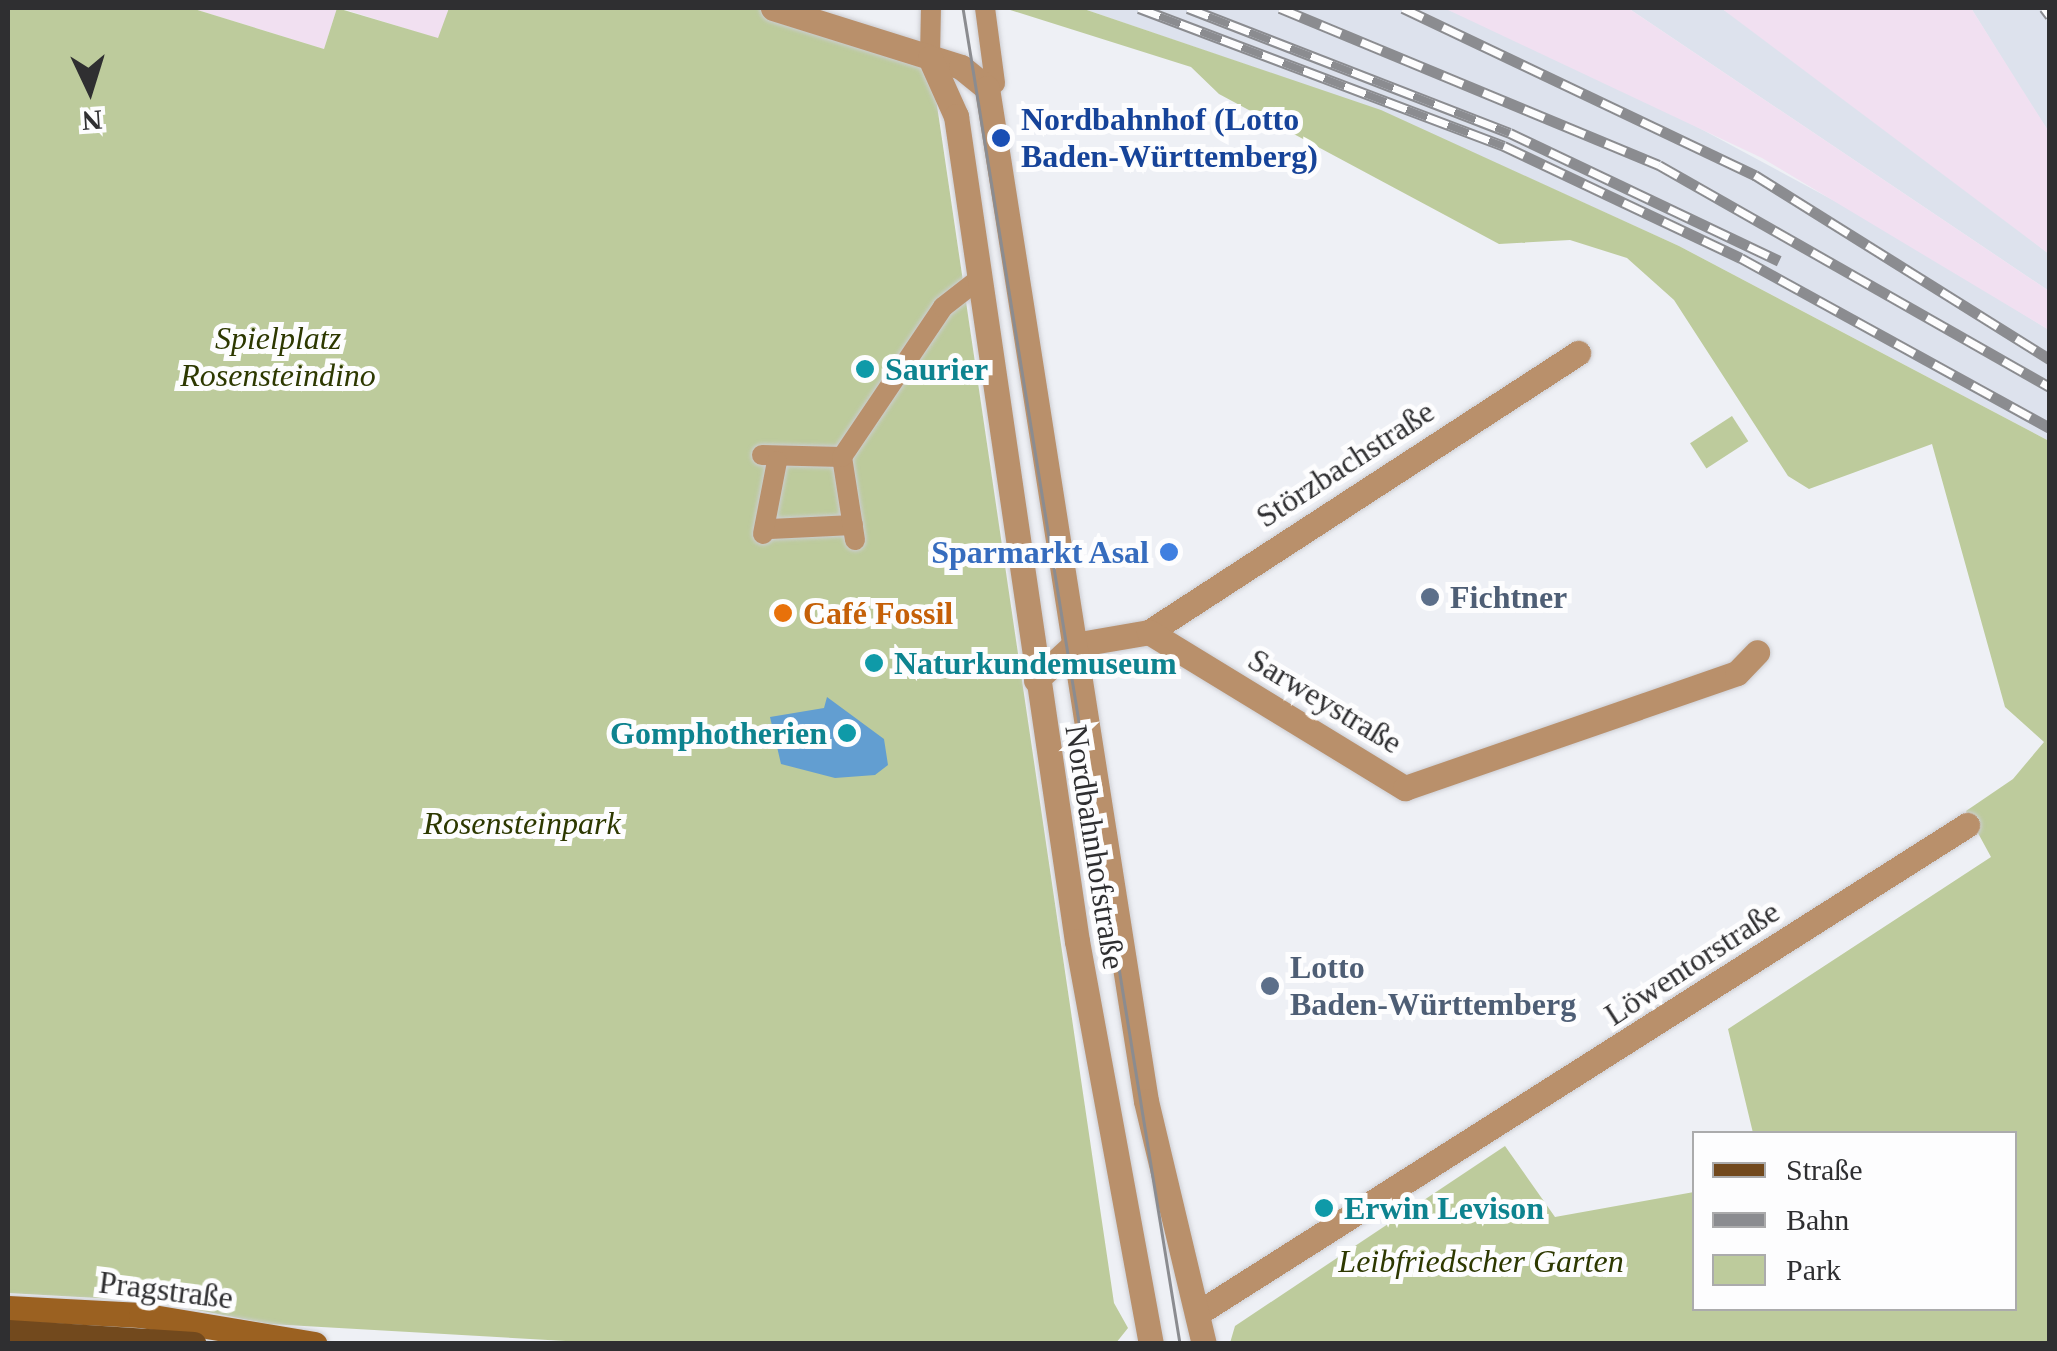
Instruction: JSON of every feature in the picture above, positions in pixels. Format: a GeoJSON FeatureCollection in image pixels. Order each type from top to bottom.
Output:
{"type":"FeatureCollection","features":[{"type":"Feature","properties":{"kind":"main road","name":"Pragstraße"},"geometry":{"type":"LineString","coordinates":[[8,1308],[141,1315],[315,1344]]}},
{"type":"Feature","properties":{"kind":"main road"},"geometry":{"type":"LineString","coordinates":[[8,1332],[194,1344]]}},
{"type":"Feature","properties":{"kind":"street"},"geometry":{"type":"LineString","coordinates":[[772,8],[930,58],[991,85]]}},
{"type":"Feature","properties":{"kind":"street","name":"Nordbahnhofstraße"},"geometry":{"type":"LineString","coordinates":[[931,8],[930,58],[956,116],[1036,680],[1151,1344]]}},
{"type":"Feature","properties":{"kind":"street","name":"Nordbahnhofstraße"},"geometry":{"type":"LineString","coordinates":[[985,8],[991,85],[1146,1101],[1204,1344]]}},
{"type":"Feature","properties":{"kind":"street"},"geometry":{"type":"LineString","coordinates":[[842,458],[769,458],[766,532],[854,533],[842,458],[944,307],[979,279]]}},
{"type":"Feature","properties":{"kind":"street","name":"Störzbachstraße"},"geometry":{"type":"LineString","coordinates":[[1149,632],[1578,353]]}},
{"type":"Feature","properties":{"kind":"street"},"geometry":{"type":"LineString","coordinates":[[1036,680],[1074,646],[1149,632]]}},
{"type":"Feature","properties":{"kind":"street","name":"Sarweystraße"},"geometry":{"type":"LineString","coordinates":[[1149,632],[1405,788],[1736,672],[1757,652]]}},
{"type":"Feature","properties":{"kind":"street","name":"Löwentorstraße"},"geometry":{"type":"LineString","coordinates":[[1198,1313],[1970,824]]}},
{"type":"Feature","properties":{"kind":"shaded area"},"geometry":{"type":"Polygon","coordinates":[[[191,8],[337,8],[324,49],[191,8]]]}},
{"type":"Feature","properties":{"kind":"shaded area"},"geometry":{"type":"Polygon","coordinates":[[[340,8],[449,8],[439,39],[340,8]]]}},
{"type":"Feature","properties":{"kind":"shaded area"},"geometry":{"type":"Polygon","coordinates":[[[1081,8],[1444,8],[1610,80],[1883,227],[2049,330],[2049,441],[1679,246],[1381,111],[1081,8]]]}},
{"type":"Feature","properties":{"kind":"shaded area"},"geometry":{"type":"Polygon","coordinates":[[[1444,8],[1628,8],[2049,291],[2049,330],[1762,158],[1444,8]]]}},
{"type":"Feature","properties":{"kind":"shaded area"},"geometry":{"type":"Polygon","coordinates":[[[1628,8],[1721,8],[1820,74],[2049,254],[2049,291],[1628,8]]]}},
{"type":"Feature","properties":{"kind":"shaded area"},"geometry":{"type":"Polygon","coordinates":[[[1721,8],[1971,8],[2049,132],[2049,254],[1721,8]]]}},
{"type":"Feature","properties":{"kind":"shaded area"},"geometry":{"type":"Polygon","coordinates":[[[1971,8],[2049,8],[2049,132],[2021,89],[1971,8]]]}},
{"type":"Feature","properties":{"kind":"green space","name":"Rosensteinpark"},"geometry":{"type":"Polygon","coordinates":[[[8,8],[191,8],[324,49],[337,8],[438,38],[449,8],[773,8],[930,58],[1114,1303],[1128,1328],[1116,1343],[601,1343],[269,1324],[151,1301],[8,1293],[8,8]]]}},
{"type":"Feature","properties":{"kind":"green space","name":"Leibfriedscher Garten"},"geometry":{"type":"Polygon","coordinates":[[[1004,8],[1081,8],[1381,110],[1679,246],[2049,441],[2049,1343],[1230,1343],[1235,1326],[1505,1146],[1555,1217],[1692,1192],[1692,1311],[2017,1311],[2017,1131],[1753,1131],[1728,1029],[1991,857],[1966,811],[2013,779],[2044,742],[2005,707],[1932,444],[1809,489],[1788,476],[1674,300],[1627,258],[1570,240],[1499,244],[1219,94],[1191,67],[1004,8]]]}},
{"type":"Feature","properties":{"kind":"green space"},"geometry":{"type":"Polygon","coordinates":[[[1732,416],[1748,441],[1706,468],[1690,443],[1732,416]]]}},
{"type":"Feature","properties":{"kind":"water"},"geometry":{"type":"Polygon","coordinates":[[[827,697],[884,739],[888,765],[875,775],[835,778],[781,764],[770,717],[824,708],[827,697]]]}},
{"type":"Feature","properties":{"kind":"tram line"},"geometry":{"type":"LineString","coordinates":[[963,8],[1180,1344]]}},
{"type":"Feature","properties":{"kind":"railway"},"geometry":{"type":"LineString","coordinates":[[1139,8],[1504,146],[1741,258],[2050,428]]}},
{"type":"Feature","properties":{"kind":"railway"},"geometry":{"type":"LineString","coordinates":[[1188,8],[1510,133],[1779,261]]}},
{"type":"Feature","properties":{"kind":"railway"},"geometry":{"type":"LineString","coordinates":[[1280,8],[1659,165],[2050,387]]}},
{"type":"Feature","properties":{"kind":"railway"},"geometry":{"type":"LineString","coordinates":[[1403,8],[1755,175],[2050,359]]}},
{"type":"Feature","properties":{"kind":"railway"},"geometry":{"type":"LineString","coordinates":[[2044,8],[2050,16]]}},
{"type":"Feature","properties":{"kind":"place","name":"Nordbahnhof (Lotto Baden-Württemberg)"},"geometry":{"type":"Point","coordinates":[1001,138]}},
{"type":"Feature","properties":{"kind":"place","name":"Saurier"},"geometry":{"type":"Point","coordinates":[865,369]}},
{"type":"Feature","properties":{"kind":"place","name":"Sparmarkt Asal"},"geometry":{"type":"Point","coordinates":[1169,552]}},
{"type":"Feature","properties":{"kind":"place","name":"Fichtner"},"geometry":{"type":"Point","coordinates":[1430,597]}},
{"type":"Feature","properties":{"kind":"place","name":"Café Fossil"},"geometry":{"type":"Point","coordinates":[783,613]}},
{"type":"Feature","properties":{"kind":"place","name":"Naturkundemuseum"},"geometry":{"type":"Point","coordinates":[874,663]}},
{"type":"Feature","properties":{"kind":"place","name":"Gomphotherien"},"geometry":{"type":"Point","coordinates":[847,733]}},
{"type":"Feature","properties":{"kind":"place","name":"Lotto Baden-Württemberg"},"geometry":{"type":"Point","coordinates":[1270,986]}},
{"type":"Feature","properties":{"kind":"place","name":"Erwin Levison"},"geometry":{"type":"Point","coordinates":[1324,1208]}},
{"type":"Feature","properties":{"kind":"park label","name":"Spielplatz Rosensteindino"},"geometry":{"type":"Point","coordinates":[278,358]}}]}
